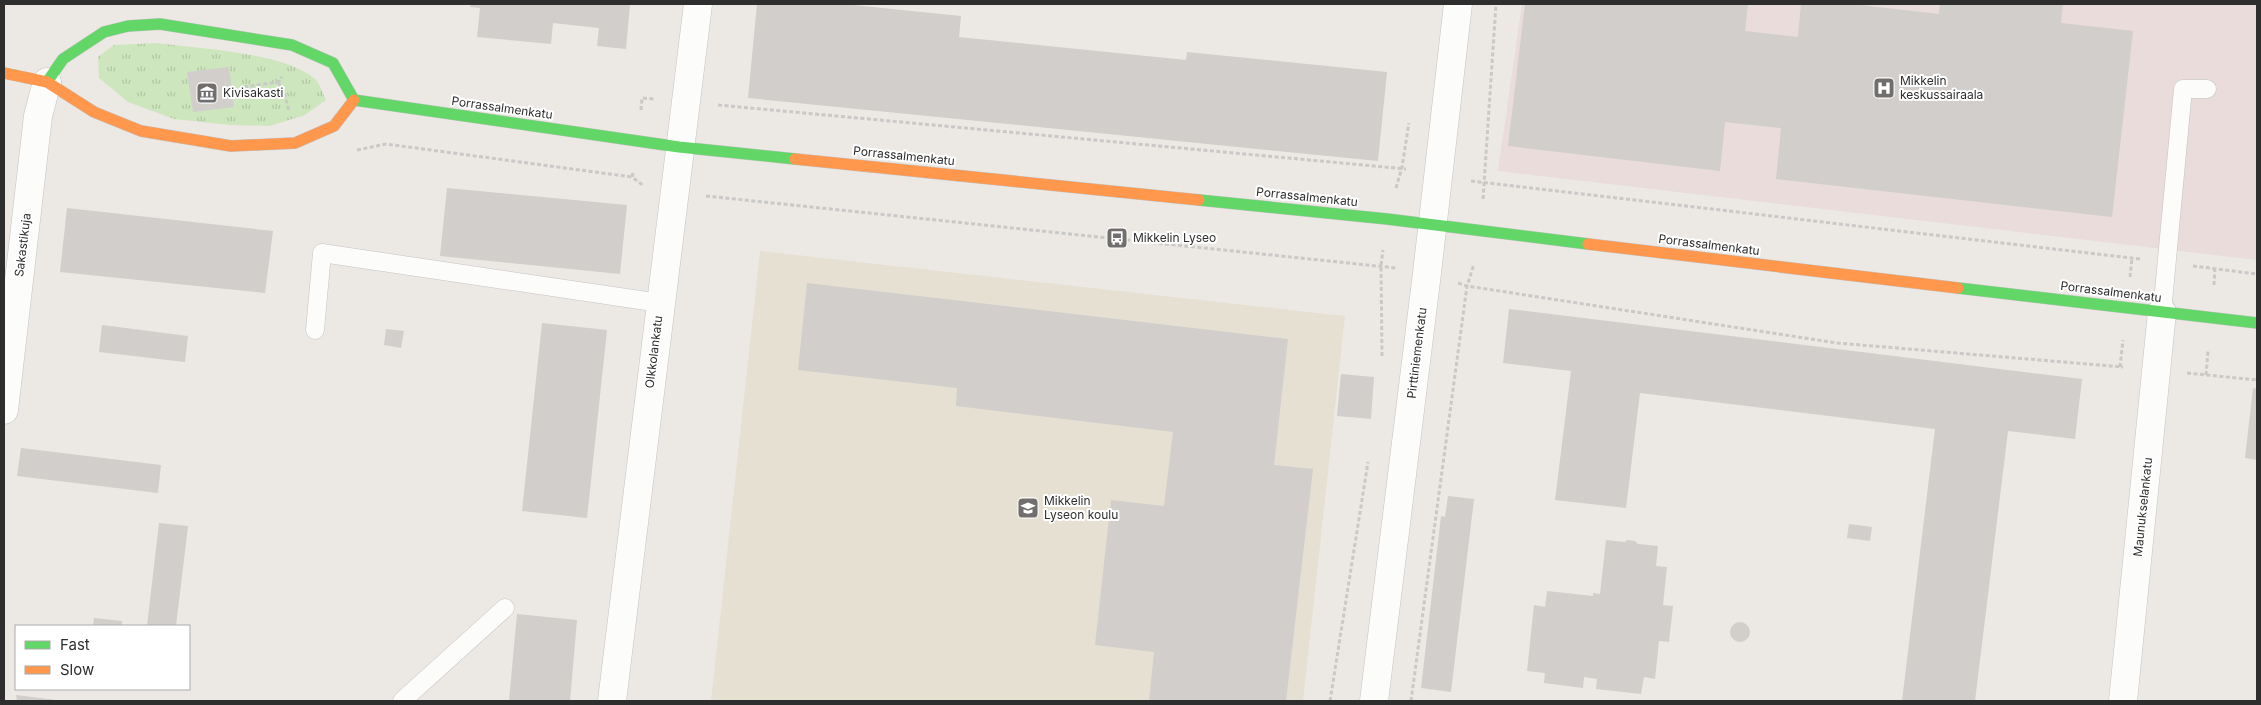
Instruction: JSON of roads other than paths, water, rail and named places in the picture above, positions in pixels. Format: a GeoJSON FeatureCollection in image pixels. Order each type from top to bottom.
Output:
{"type":"FeatureCollection","features":[{"type":"Feature","properties":{"kind":"street","name":"Olkkolankatu"},"geometry":{"type":"LineString","coordinates":[[612,701],[698,4]]}},
{"type":"Feature","properties":{"kind":"street","name":"Pirttiniemenkatu"},"geometry":{"type":"LineString","coordinates":[[1374,701],[1458,4]]}},
{"type":"Feature","properties":{"kind":"street"},"geometry":{"type":"LineString","coordinates":[[4,73],[47,82],[94,112],[141,131],[231,146],[295,142],[334,126],[354,100],[333,63],[292,45],[160,24],[128,26],[104,32],[63,59],[47,82]]}},
{"type":"Feature","properties":{"kind":"street","name":"Sakastikuja"},"geometry":{"type":"LineString","coordinates":[[4,410],[38,116],[47,82]]}},
{"type":"Feature","properties":{"kind":"street","name":"Porrassalmenkatu"},"geometry":{"type":"LineString","coordinates":[[354,100],[679,147],[1387,219],[1483,232],[2257,323]]}},
{"type":"Feature","properties":{"kind":"street","name":"Maunukselankatu"},"geometry":{"type":"LineString","coordinates":[[2123,701],[2162,312]]}},
{"type":"Feature","properties":{"kind":"lane"},"geometry":{"type":"LineString","coordinates":[[2162,312],[2183,89],[2207,89]]}},
{"type":"Feature","properties":{"kind":"lane"},"geometry":{"type":"LineString","coordinates":[[315,330],[322,253],[660,303]]}},
{"type":"Feature","properties":{"kind":"lane"},"geometry":{"type":"LineString","coordinates":[[402,701],[505,608]]}},
{"type":"Feature","properties":{"kind":"place","name":"Mikkelin keskussairaala"},"geometry":{"type":"Point","coordinates":[1884,88]}},
{"type":"Feature","properties":{"kind":"place","name":"Kivisakasti"},"geometry":{"type":"Point","coordinates":[207,93]}},
{"type":"Feature","properties":{"kind":"place","name":"Mikkelin Lyseo"},"geometry":{"type":"Point","coordinates":[1117,238]}},
{"type":"Feature","properties":{"kind":"place","name":"Mikkelin Lyseon koulu"},"geometry":{"type":"Point","coordinates":[1028,508]}}]}
